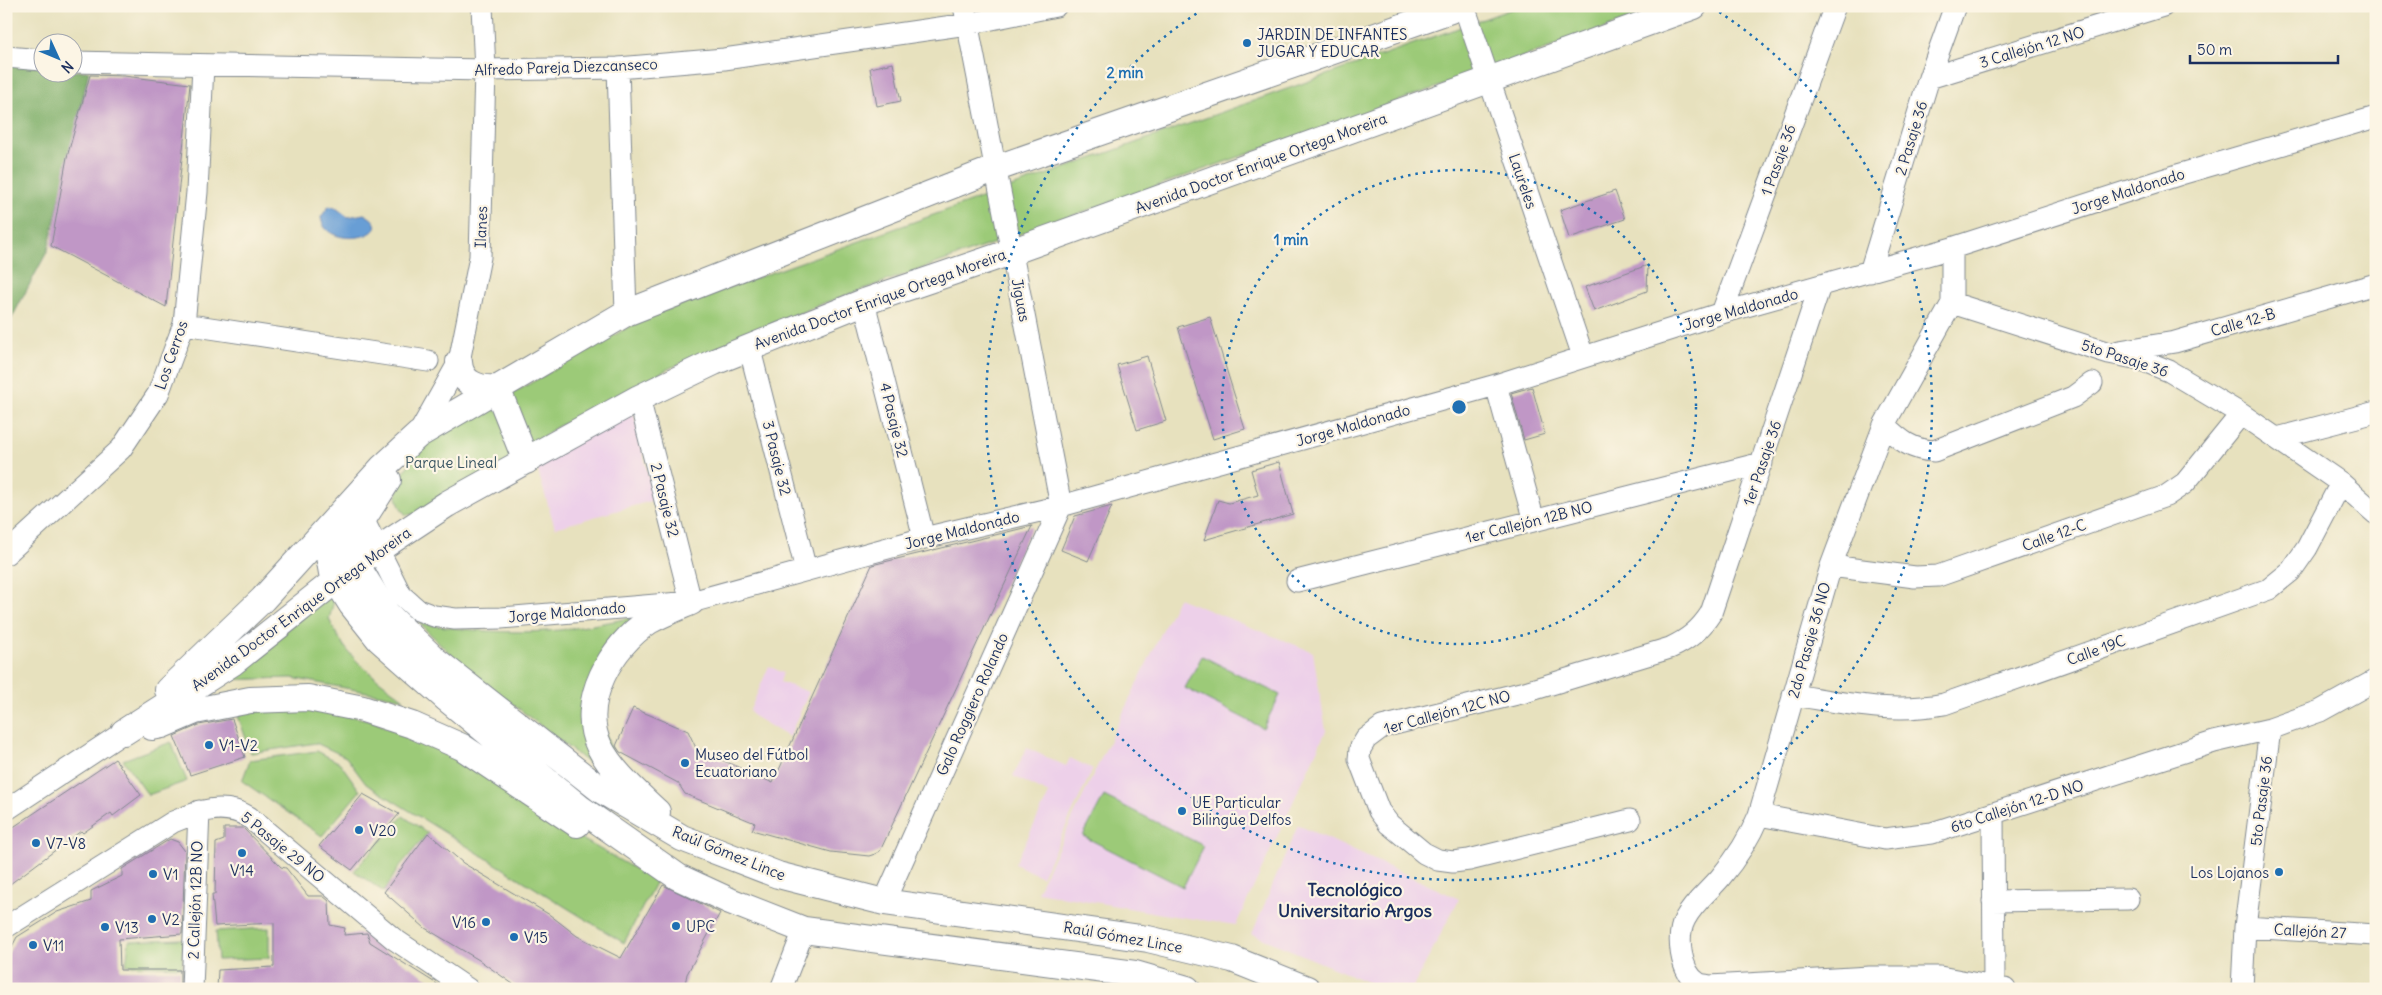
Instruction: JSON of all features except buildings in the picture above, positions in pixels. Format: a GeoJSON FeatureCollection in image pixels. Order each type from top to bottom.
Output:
{"type":"FeatureCollection","features":[{"type":"Feature","properties":{"kind":"main road"},"geometry":{"type":"LineString","coordinates":[[418,435],[626,312],[994,169],[1463,6]]}},
{"type":"Feature","properties":{"kind":"main road","name":"Avenida Doctor Enrique Ortega Moreira"},"geometry":{"type":"LineString","coordinates":[[124,732],[232,663],[356,564],[447,504],[640,398],[749,346],[864,302],[1011,252],[1694,6]]}},
{"type":"Feature","properties":{"kind":"main road"},"geometry":{"type":"LineString","coordinates":[[459,362],[462,374],[471,383],[483,388],[497,388]]}},
{"type":"Feature","properties":{"kind":"main road"},"geometry":{"type":"LineString","coordinates":[[497,388],[526,461]]}},
{"type":"Feature","properties":{"kind":"main road","name":"Raúl Gómez Lince"},"geometry":{"type":"LineString","coordinates":[[418,435],[352,516],[356,564],[386,614],[435,660],[601,790],[682,838],[778,875],[884,902],[1148,939],[1232,959],[1307,989]]}},
{"type":"Feature","properties":{"kind":"main road","name":"Avenida Doctor Enrique Ortega Moreira"},"geometry":{"type":"LineString","coordinates":[[124,732],[263,599],[317,553],[352,516]]}},
{"type":"Feature","properties":{"kind":"main road"},"geometry":{"type":"LineString","coordinates":[[317,553],[344,556],[356,564]]}},
{"type":"Feature","properties":{"kind":"main road"},"geometry":{"type":"LineString","coordinates":[[317,553],[331,569],[336,580],[370,628],[398,657],[581,809],[678,877]]}},
{"type":"Feature","properties":{"kind":"main road"},"geometry":{"type":"LineString","coordinates":[[682,838],[612,767],[599,746],[594,730],[593,708],[605,669],[624,643],[649,622],[691,602]]}},
{"type":"Feature","properties":{"kind":"main road"},"geometry":{"type":"LineString","coordinates":[[124,732],[162,725],[195,711],[250,700],[308,698],[363,709],[412,725],[462,747],[570,820],[628,853],[730,901],[804,930],[1135,974],[1187,989]]}},
{"type":"Feature","properties":{"kind":"street","name":"Ilanes"},"geometry":{"type":"LineString","coordinates":[[418,435],[459,362],[480,257],[485,70],[482,6]]}},
{"type":"Feature","properties":{"kind":"street","name":"Alfredo Pareja Diezcanseco"},"geometry":{"type":"LineString","coordinates":[[82,62],[485,70],[618,68],[724,59],[965,15],[1056,6]]}},
{"type":"Feature","properties":{"kind":"street","name":"Laureles"},"geometry":{"type":"LineString","coordinates":[[1463,6],[1583,356]]}},
{"type":"Feature","properties":{"kind":"street","name":"1 Pasaje 36"},"geometry":{"type":"LineString","coordinates":[[1722,313],[1835,6]]}},
{"type":"Feature","properties":{"kind":"street","name":"2 Pasaje 36"},"geometry":{"type":"LineString","coordinates":[[1870,272],[1929,78],[1955,6]]}},
{"type":"Feature","properties":{"kind":"street","name":"3 Callejón 12 NO"},"geometry":{"type":"LineString","coordinates":[[1929,78],[2109,15],[2163,6]]}},
{"type":"Feature","properties":{"kind":"street","name":"Jiguas"},"geometry":{"type":"LineString","coordinates":[[965,15],[1060,506]]}},
{"type":"Feature","properties":{"kind":"street"},"geometry":{"type":"LineString","coordinates":[[6,57],[32,59]]}},
{"type":"Feature","properties":{"kind":"street","name":"Los Cerros"},"geometry":{"type":"LineString","coordinates":[[6,554],[121,449],[158,394],[184,324],[197,192],[204,65]]}},
{"type":"Feature","properties":{"kind":"street"},"geometry":{"type":"LineString","coordinates":[[618,68],[626,312]]}},
{"type":"Feature","properties":{"kind":"street","name":"Jorge Maldonado"},"geometry":{"type":"LineString","coordinates":[[352,516],[378,550],[401,596],[418,610],[434,616],[455,619],[501,618],[691,602],[924,538],[1060,506],[1496,385],[1722,313],[1952,248],[2181,174],[2376,117]]}},
{"type":"Feature","properties":{"kind":"street"},"geometry":{"type":"LineString","coordinates":[[1952,248],[1952,303]]}},
{"type":"Feature","properties":{"kind":"street","name":"Calle 12-B"},"geometry":{"type":"LineString","coordinates":[[2109,353],[2175,342],[2376,284]]}},
{"type":"Feature","properties":{"kind":"street","name":"1er Pasaje 36"},"geometry":{"type":"LineString","coordinates":[[1694,634],[1704,624],[1710,612],[1762,464],[1820,286]]}},
{"type":"Feature","properties":{"kind":"street","name":"4 Pasaje 32"},"geometry":{"type":"LineString","coordinates":[[864,302],[924,538]]}},
{"type":"Feature","properties":{"kind":"street","name":"5to Pasaje 36"},"geometry":{"type":"LineString","coordinates":[[1952,303],[2109,353],[2139,359],[2169,371],[2277,438],[2341,483],[2376,514]]}},
{"type":"Feature","properties":{"kind":"street","name":"2do Pasaje 36 NO"},"geometry":{"type":"LineString","coordinates":[[1869,983],[1710,986],[1698,983],[1690,973],[1682,955],[1681,938],[1684,921],[1696,902],[1726,870],[1751,835],[1759,815],[1831,566],[1884,426],[1952,303]]}},
{"type":"Feature","properties":{"kind":"street"},"geometry":{"type":"LineString","coordinates":[[184,324],[428,361]]}},
{"type":"Feature","properties":{"kind":"street","name":"3 Pasaje 32"},"geometry":{"type":"LineString","coordinates":[[749,346],[806,570]]}},
{"type":"Feature","properties":{"kind":"street"},"geometry":{"type":"LineString","coordinates":[[1884,426],[1903,443],[1913,448],[1934,451],[2073,397],[2092,383]]}},
{"type":"Feature","properties":{"kind":"street"},"geometry":{"type":"LineString","coordinates":[[1496,385],[1534,521]]}},
{"type":"Feature","properties":{"kind":"street","name":"2 Pasaje 32"},"geometry":{"type":"LineString","coordinates":[[640,398],[691,602]]}},
{"type":"Feature","properties":{"kind":"street"},"geometry":{"type":"LineString","coordinates":[[2277,438],[2376,412]]}},
{"type":"Feature","properties":{"kind":"street","name":"Calle 12-C"},"geometry":{"type":"LineString","coordinates":[[1831,566],[1915,577],[1938,576],[2166,496],[2186,483],[2241,414]]}},
{"type":"Feature","properties":{"kind":"street","name":"1er Callejón 12B NO"},"geometry":{"type":"LineString","coordinates":[[1297,581],[1762,464]]}},
{"type":"Feature","properties":{"kind":"street","name":"Calle 19C"},"geometry":{"type":"LineString","coordinates":[[1793,696],[1886,708],[1916,709],[1944,704],[2269,588],[2291,571],[2308,548],[2341,483]]}},
{"type":"Feature","properties":{"kind":"street","name":"Galo Roggiero Rolando"},"geometry":{"type":"LineString","coordinates":[[884,902],[1060,506]]}},
{"type":"Feature","properties":{"kind":"street","name":"1er Callejón 12C NO"},"geometry":{"type":"LineString","coordinates":[[1630,820],[1468,860],[1453,862],[1438,860],[1424,853],[1402,836],[1379,811],[1360,759],[1360,749],[1366,740],[1382,727],[1524,692],[1670,648],[1694,634]]}},
{"type":"Feature","properties":{"kind":"street"},"geometry":{"type":"LineString","coordinates":[[2270,729],[2320,711],[2376,680]]}},
{"type":"Feature","properties":{"kind":"street","name":"5to Pasaje 36"},"geometry":{"type":"LineString","coordinates":[[2242,989],[2245,928],[2270,729]]}},
{"type":"Feature","properties":{"kind":"street","name":"6to Callejón 12-D NO"},"geometry":{"type":"LineString","coordinates":[[1759,815],[1884,839],[1932,833],[2214,742],[2270,729]]}},
{"type":"Feature","properties":{"kind":"street"},"geometry":{"type":"LineString","coordinates":[[6,810],[124,732]]}},
{"type":"Feature","properties":{"kind":"street","name":"5 Pasaje 29 NO"},"geometry":{"type":"LineString","coordinates":[[6,927],[173,822],[199,811],[221,808],[236,810],[249,817],[394,939],[468,989]]}},
{"type":"Feature","properties":{"kind":"street","name":"2 Callejón 12B NO"},"geometry":{"type":"LineString","coordinates":[[192,989],[199,811]]}},
{"type":"Feature","properties":{"kind":"street"},"geometry":{"type":"LineString","coordinates":[[1869,983],[1940,977],[1999,987],[1993,901],[1993,814]]}},
{"type":"Feature","properties":{"kind":"street"},"geometry":{"type":"LineString","coordinates":[[1993,901],[2128,900]]}},
{"type":"Feature","properties":{"kind":"street","name":"Callejón 27"},"geometry":{"type":"LineString","coordinates":[[2245,928],[2376,935]]}},
{"type":"Feature","properties":{"kind":"street"},"geometry":{"type":"LineString","coordinates":[[780,989],[804,930]]}},
{"type":"Feature","properties":{"kind":"shaded area"},"geometry":{"type":"Polygon","coordinates":[[[633,411],[654,500],[555,528],[536,465],[633,411]]]}},
{"type":"Feature","properties":{"kind":"shaded area","name":"UE Particular Bilingüe Delfos"},"geometry":{"type":"Polygon","coordinates":[[[1178,598],[1313,652],[1326,731],[1236,925],[1037,892],[1178,598]]]}},
{"type":"Feature","properties":{"kind":"shaded area"},"geometry":{"type":"Polygon","coordinates":[[[769,666],[783,673],[780,682],[809,692],[789,737],[752,715],[750,710],[769,666]]]}},
{"type":"Feature","properties":{"kind":"shaded area"},"geometry":{"type":"Polygon","coordinates":[[[1027,748],[1066,766],[1070,758],[1093,769],[1042,877],[1015,864],[1049,794],[1013,776],[1027,748]]]}},
{"type":"Feature","properties":{"kind":"shaded area","name":"Tecnológico Universitario Argos"},"geometry":{"type":"Polygon","coordinates":[[[1298,825],[1459,899],[1412,989],[1384,989],[1252,934],[1298,825]]]}},
{"type":"Feature","properties":{"kind":"green space","name":"Parque Lineal"},"geometry":{"type":"Polygon","coordinates":[[[1520,6],[1668,6],[824,303],[670,368],[555,428],[503,465],[426,512],[406,515],[399,505],[397,492],[402,475],[413,459],[433,439],[627,328],[658,313],[1520,6]]]}},
{"type":"Feature","properties":{"kind":"green space"},"geometry":{"type":"Polygon","coordinates":[[[6,63],[32,66],[32,82],[82,82],[82,71],[89,71],[48,250],[6,329],[6,63]]]}},
{"type":"Feature","properties":{"kind":"green space"},"geometry":{"type":"Polygon","coordinates":[[[337,591],[329,619],[336,633],[360,665],[404,699],[292,678],[221,680],[337,591]]]}},
{"type":"Feature","properties":{"kind":"green space"},"geometry":{"type":"Polygon","coordinates":[[[651,614],[589,683],[627,798],[592,766],[458,661],[419,623],[474,630],[531,632],[568,629],[651,614]]]}},
{"type":"Feature","properties":{"kind":"green space"},"geometry":{"type":"Polygon","coordinates":[[[1202,656],[1280,695],[1263,728],[1185,688],[1202,656]]]}},
{"type":"Feature","properties":{"kind":"green space"},"geometry":{"type":"Polygon","coordinates":[[[302,707],[370,720],[474,766],[575,835],[656,881],[624,943],[366,784],[346,757],[316,743],[251,753],[237,713],[302,707]]]}},
{"type":"Feature","properties":{"kind":"green space"},"geometry":{"type":"Polygon","coordinates":[[[171,742],[187,781],[148,795],[123,760],[171,742]]]}},
{"type":"Feature","properties":{"kind":"green space"},"geometry":{"type":"Polygon","coordinates":[[[317,751],[340,763],[360,791],[322,836],[242,781],[250,760],[317,751]]]}},
{"type":"Feature","properties":{"kind":"green space"},"geometry":{"type":"Polygon","coordinates":[[[1104,796],[1204,846],[1183,887],[1083,836],[1104,796]]]}},
{"type":"Feature","properties":{"kind":"green space"},"geometry":{"type":"Polygon","coordinates":[[[403,816],[428,833],[399,867],[384,892],[354,871],[403,816]]]}},
{"type":"Feature","properties":{"kind":"green space"},"geometry":{"type":"Polygon","coordinates":[[[269,928],[269,958],[218,960],[216,931],[269,928]]]}},
{"type":"Feature","properties":{"kind":"green space"},"geometry":{"type":"Polygon","coordinates":[[[183,939],[182,967],[126,965],[129,941],[183,939]]]}},
{"type":"Feature","properties":{"kind":"water"},"geometry":{"type":"Polygon","coordinates":[[[329,206],[336,208],[348,217],[364,214],[374,222],[375,228],[369,234],[359,237],[335,235],[325,228],[321,217],[329,206]]]}},
{"type":"Feature","properties":{"kind":"place","name":"JARDIN DE INFANTES JUGAR Y EDUCAR"},"geometry":{"type":"Point","coordinates":[1247,43]}},
{"type":"Feature","properties":{"kind":"place","name":"V1-V2"},"geometry":{"type":"Point","coordinates":[209,745]}},
{"type":"Feature","properties":{"kind":"place","name":"Museo del Fútbol Ecuatoriano"},"geometry":{"type":"Point","coordinates":[685,763]}},
{"type":"Feature","properties":{"kind":"place","name":"UE Particular Bilingüe Delfos"},"geometry":{"type":"Point","coordinates":[1182,811]}},
{"type":"Feature","properties":{"kind":"place","name":"V20"},"geometry":{"type":"Point","coordinates":[359,830]}},
{"type":"Feature","properties":{"kind":"place","name":"V7-V8"},"geometry":{"type":"Point","coordinates":[36,843]}},
{"type":"Feature","properties":{"kind":"place","name":"V14"},"geometry":{"type":"Point","coordinates":[242,853]}},
{"type":"Feature","properties":{"kind":"place","name":"Los Lojanos"},"geometry":{"type":"Point","coordinates":[2279,872]}},
{"type":"Feature","properties":{"kind":"place","name":"V1"},"geometry":{"type":"Point","coordinates":[153,874]}},
{"type":"Feature","properties":{"kind":"place","name":"V2"},"geometry":{"type":"Point","coordinates":[152,919]}},
{"type":"Feature","properties":{"kind":"place","name":"V16"},"geometry":{"type":"Point","coordinates":[486,922]}},
{"type":"Feature","properties":{"kind":"place","name":"UPC"},"geometry":{"type":"Point","coordinates":[676,926]}},
{"type":"Feature","properties":{"kind":"place","name":"V13"},"geometry":{"type":"Point","coordinates":[105,927]}},
{"type":"Feature","properties":{"kind":"place","name":"V15"},"geometry":{"type":"Point","coordinates":[514,937]}},
{"type":"Feature","properties":{"kind":"place","name":"V11"},"geometry":{"type":"Point","coordinates":[33,945]}},
{"type":"Feature","properties":{"kind":"district","name":"Tecnológico Universitario Argos"},"geometry":{"type":"Point","coordinates":[1355,900]}}]}
